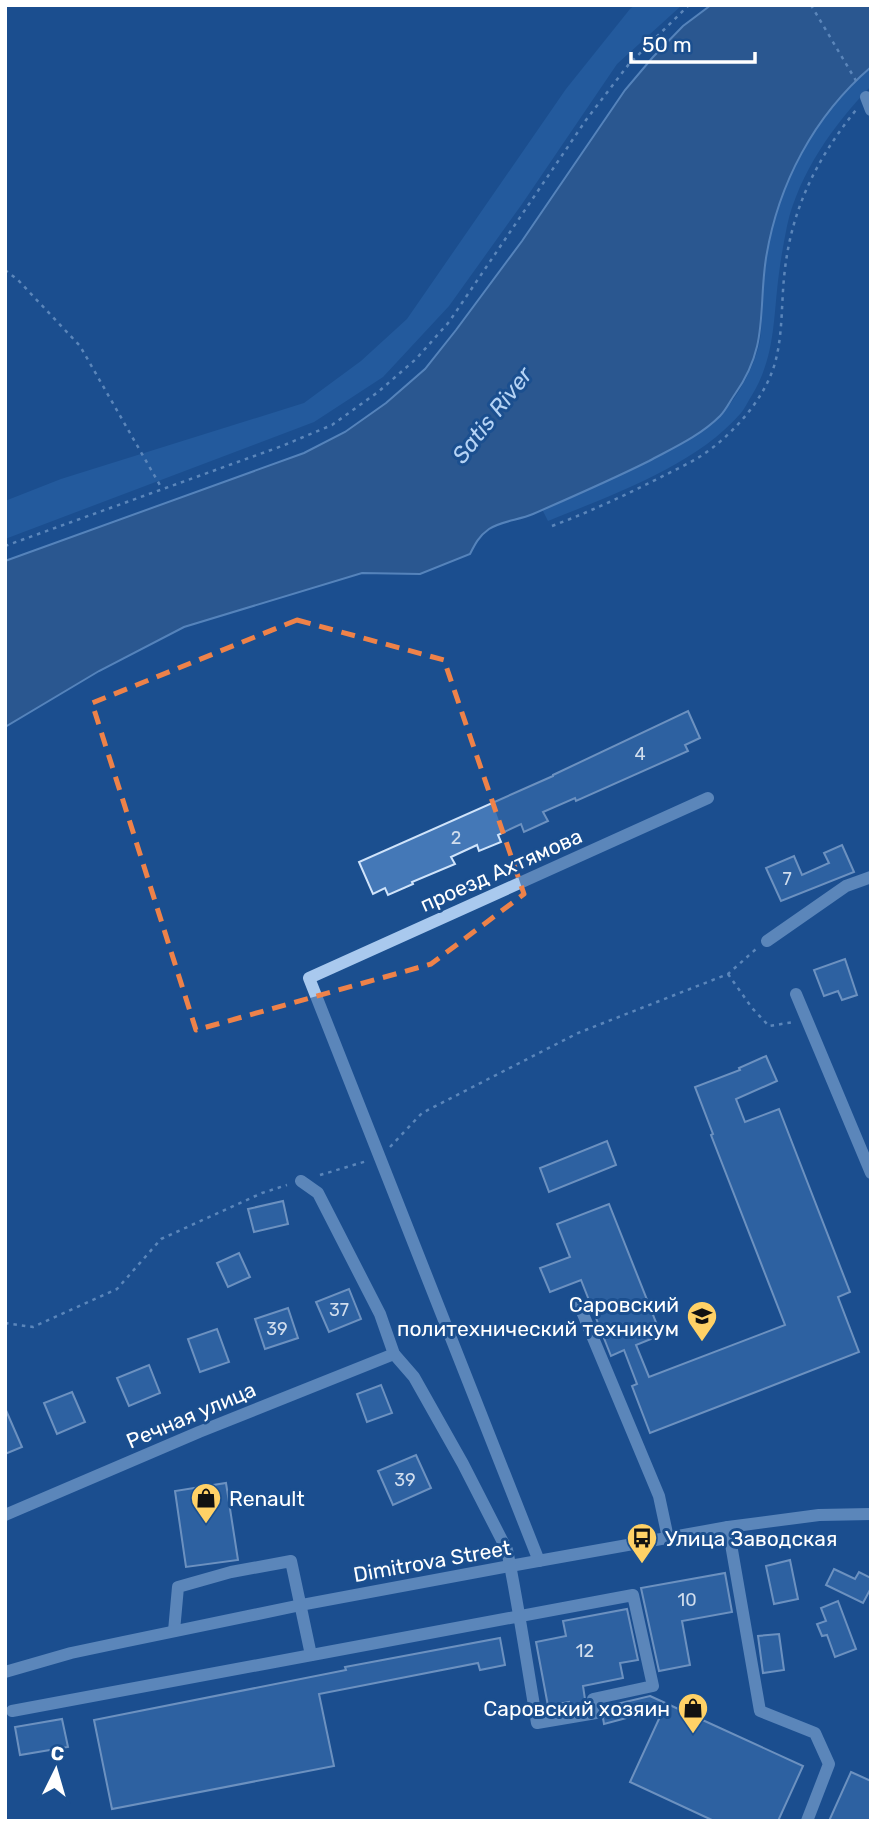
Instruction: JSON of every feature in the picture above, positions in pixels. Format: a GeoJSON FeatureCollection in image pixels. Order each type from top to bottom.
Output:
{"type":"FeatureCollection","features":[{"type":"Feature","properties":{"kind":"street","name":"проезд Ахтямова"},"geometry":{"type":"LineString","coordinates":[[380,1157],[309,978],[708,798]]}},
{"type":"Feature","properties":{"kind":"street"},"geometry":{"type":"LineString","coordinates":[[767,941],[846,886],[871,877]]}},
{"type":"Feature","properties":{"kind":"street"},"geometry":{"type":"LineString","coordinates":[[796,994],[867,1152],[871,1173]]}},
{"type":"Feature","properties":{"kind":"street"},"geometry":{"type":"LineString","coordinates":[[380,1157],[539,1561]]}},
{"type":"Feature","properties":{"kind":"street"},"geometry":{"type":"LineString","coordinates":[[12,1711],[519,1616],[633,1595],[653,1686],[593,1699],[596,1713],[537,1723],[519,1616],[507,1550],[414,1377],[394,1354],[380,1314],[318,1193],[301,1181]]}},
{"type":"Feature","properties":{"kind":"street"},"geometry":{"type":"LineString","coordinates":[[578,1303],[660,1496],[668,1538]]}},
{"type":"Feature","properties":{"kind":"street","name":"Речная улица"},"geometry":{"type":"LineString","coordinates":[[5,1515],[199,1432],[394,1354]]}},
{"type":"Feature","properties":{"kind":"street","name":"Dimitrova Street"},"geometry":{"type":"LineString","coordinates":[[5,1672],[174,1631],[510,1566],[728,1527],[819,1516],[871,1514]]}},
{"type":"Feature","properties":{"kind":"street"},"geometry":{"type":"LineString","coordinates":[[728,1527],[760,1711],[815,1732],[829,1764],[807,1821]]}},
{"type":"Feature","properties":{"kind":"street"},"geometry":{"type":"LineString","coordinates":[[174,1631],[178,1587],[231,1572],[291,1561],[311,1655]]}},
{"type":"Feature","properties":{"kind":"path"},"geometry":{"type":"LineString","coordinates":[[5,546],[282,446],[332,425],[378,392],[416,359],[449,322],[586,120],[629,64],[690,5]]}},
{"type":"Feature","properties":{"kind":"path"},"geometry":{"type":"LineString","coordinates":[[811,5],[856,81]]}},
{"type":"Feature","properties":{"kind":"path"},"geometry":{"type":"LineString","coordinates":[[552,526],[600,506],[702,455],[726,436],[759,398],[773,371],[788,244],[806,186],[845,122],[868,103]]}},
{"type":"Feature","properties":{"kind":"path"},"geometry":{"type":"LineString","coordinates":[[5,270],[18,280],[80,346],[162,489]]}},
{"type":"Feature","properties":{"kind":"path"},"geometry":{"type":"LineString","coordinates":[[5,1323],[33,1327],[117,1289],[161,1239],[262,1193],[380,1157],[422,1113],[578,1033],[728,974],[767,941]]}},
{"type":"Feature","properties":{"kind":"path"},"geometry":{"type":"LineString","coordinates":[[728,974],[769,1026],[807,1019]]}},
{"type":"Feature","properties":{"kind":"highlighted area"},"geometry":{"type":"Polygon","coordinates":[[[297,620],[444,660],[524,894],[431,964],[196,1030],[92,703],[297,620]]]}},
{"type":"Feature","properties":{"kind":"shaded area"},"geometry":{"type":"Polygon","coordinates":[[[635,5],[682,5],[617,64],[449,306],[383,377],[314,422],[5,539],[5,501],[61,479],[304,403],[361,361],[407,319],[566,89],[635,5]]]}},
{"type":"Feature","properties":{"kind":"shaded area"},"geometry":{"type":"Polygon","coordinates":[[[871,67],[871,86],[831,133],[800,187],[787,226],[770,350],[760,380],[742,411],[722,432],[677,464],[548,521],[542,509],[654,458],[689,439],[714,422],[734,398],[758,350],[771,232],[789,179],[815,130],[832,107],[871,67]]]}},
{"type":"Feature","properties":{"kind":"water","name":"Satis River"},"geometry":{"type":"Polygon","coordinates":[[[711,5],[871,5],[871,67],[832,107],[816,129],[789,178],[779,204],[766,258],[758,344],[746,377],[720,416],[695,436],[635,468],[533,514],[494,526],[480,537],[470,554],[420,574],[362,573],[184,627],[99,671],[5,727],[5,561],[304,453],[345,432],[386,403],[425,369],[456,330],[522,241],[625,90],[683,26],[711,5]]]}},
{"type":"Feature","properties":{"kind":"building"},"geometry":{"type":"Polygon","coordinates":[[[688,711],[700,738],[685,745],[688,751],[576,801],[575,798],[543,812],[548,821],[524,832],[521,824],[498,835],[501,842],[479,851],[477,845],[451,857],[455,864],[412,882],[413,884],[388,895],[385,888],[373,894],[359,862],[553,776],[688,711]]]}},
{"type":"Feature","properties":{"kind":"building"},"geometry":{"type":"Polygon","coordinates":[[[842,845],[854,872],[781,901],[766,868],[794,856],[802,875],[829,863],[824,853],[842,845]]]}},
{"type":"Feature","properties":{"kind":"building"},"geometry":{"type":"Polygon","coordinates":[[[845,959],[857,995],[842,1000],[838,991],[824,996],[814,970],[845,959]]]}},
{"type":"Feature","properties":{"kind":"building"},"geometry":{"type":"Polygon","coordinates":[[[766,1056],[777,1081],[736,1099],[745,1122],[779,1109],[850,1292],[838,1297],[859,1352],[650,1433],[632,1386],[637,1384],[624,1350],[611,1356],[581,1280],[550,1292],[540,1268],[570,1257],[557,1224],[609,1204],[661,1335],[636,1345],[649,1377],[785,1325],[695,1087],[740,1070],[739,1068],[766,1056]]]}},
{"type":"Feature","properties":{"kind":"building"},"geometry":{"type":"Polygon","coordinates":[[[607,1141],[616,1165],[549,1192],[540,1168],[607,1141]]]}},
{"type":"Feature","properties":{"kind":"building"},"geometry":{"type":"Polygon","coordinates":[[[283,1201],[288,1224],[254,1232],[248,1209],[283,1201]]]}},
{"type":"Feature","properties":{"kind":"building"},"geometry":{"type":"Polygon","coordinates":[[[239,1253],[250,1277],[228,1287],[217,1263],[239,1253]]]}},
{"type":"Feature","properties":{"kind":"building"},"geometry":{"type":"Polygon","coordinates":[[[349,1289],[361,1319],[329,1332],[316,1302],[349,1289]]]}},
{"type":"Feature","properties":{"kind":"building"},"geometry":{"type":"Polygon","coordinates":[[[288,1308],[298,1338],[265,1349],[255,1319],[288,1308]]]}},
{"type":"Feature","properties":{"kind":"building"},"geometry":{"type":"Polygon","coordinates":[[[217,1329],[229,1362],[200,1372],[188,1339],[217,1329]]]}},
{"type":"Feature","properties":{"kind":"building"},"geometry":{"type":"Polygon","coordinates":[[[149,1365],[160,1393],[129,1406],[117,1378],[149,1365]]]}},
{"type":"Feature","properties":{"kind":"building"},"geometry":{"type":"Polygon","coordinates":[[[381,1385],[392,1413],[367,1422],[357,1394],[381,1385]]]}},
{"type":"Feature","properties":{"kind":"building"},"geometry":{"type":"Polygon","coordinates":[[[72,1392],[85,1422],[57,1434],[44,1403],[72,1392]]]}},
{"type":"Feature","properties":{"kind":"building"},"geometry":{"type":"Polygon","coordinates":[[[5,1408],[22,1447],[5,1454],[5,1408]]]}},
{"type":"Feature","properties":{"kind":"building"},"geometry":{"type":"Polygon","coordinates":[[[416,1455],[431,1488],[393,1505],[378,1471],[416,1455]]]}},
{"type":"Feature","properties":{"kind":"building","name":"Renault"},"geometry":{"type":"Polygon","coordinates":[[[226,1483],[238,1560],[186,1567],[175,1491],[226,1483]]]}},
{"type":"Feature","properties":{"kind":"building"},"geometry":{"type":"Polygon","coordinates":[[[790,1560],[798,1599],[774,1604],[766,1566],[790,1560]]]}},
{"type":"Feature","properties":{"kind":"building"},"geometry":{"type":"Polygon","coordinates":[[[834,1569],[855,1579],[859,1572],[871,1578],[871,1588],[863,1603],[826,1585],[834,1569]]]}},
{"type":"Feature","properties":{"kind":"building"},"geometry":{"type":"Polygon","coordinates":[[[725,1573],[732,1612],[682,1621],[690,1665],[659,1671],[641,1588],[725,1573]]]}},
{"type":"Feature","properties":{"kind":"building"},"geometry":{"type":"Polygon","coordinates":[[[838,1601],[856,1649],[835,1657],[827,1635],[822,1636],[817,1624],[826,1621],[821,1608],[838,1601]]]}},
{"type":"Feature","properties":{"kind":"building"},"geometry":{"type":"Polygon","coordinates":[[[627,1609],[638,1660],[620,1663],[623,1678],[583,1686],[586,1706],[570,1708],[569,1702],[548,1706],[536,1642],[566,1636],[563,1621],[627,1609]]]}},
{"type":"Feature","properties":{"kind":"building"},"geometry":{"type":"Polygon","coordinates":[[[779,1634],[784,1670],[763,1673],[758,1636],[779,1634]]]}},
{"type":"Feature","properties":{"kind":"building"},"geometry":{"type":"Polygon","coordinates":[[[500,1638],[505,1665],[480,1670],[478,1663],[319,1694],[334,1766],[112,1809],[94,1720],[346,1670],[345,1667],[500,1638]]]}},
{"type":"Feature","properties":{"kind":"building","name":"Саровский хозяин"},"geometry":{"type":"Polygon","coordinates":[[[650,1696],[803,1766],[778,1821],[714,1821],[630,1782],[664,1708],[604,1724],[604,1707],[650,1696]]]}},
{"type":"Feature","properties":{"kind":"building"},"geometry":{"type":"Polygon","coordinates":[[[62,1719],[68,1747],[20,1755],[15,1727],[62,1719]]]}},
{"type":"Feature","properties":{"kind":"building"},"geometry":{"type":"Polygon","coordinates":[[[851,1772],[871,1781],[871,1821],[829,1821],[851,1772]]]}},
{"type":"Feature","properties":{"kind":"place","name":"Саровский политехнический техникум"},"geometry":{"type":"Point","coordinates":[702,1343]}},
{"type":"Feature","properties":{"kind":"place","name":"Renault"},"geometry":{"type":"Point","coordinates":[206,1525]}},
{"type":"Feature","properties":{"kind":"place","name":"Улица Заводская"},"geometry":{"type":"Point","coordinates":[642,1565]}},
{"type":"Feature","properties":{"kind":"place","name":"Саровский хозяин"},"geometry":{"type":"Point","coordinates":[693,1735]}}]}
